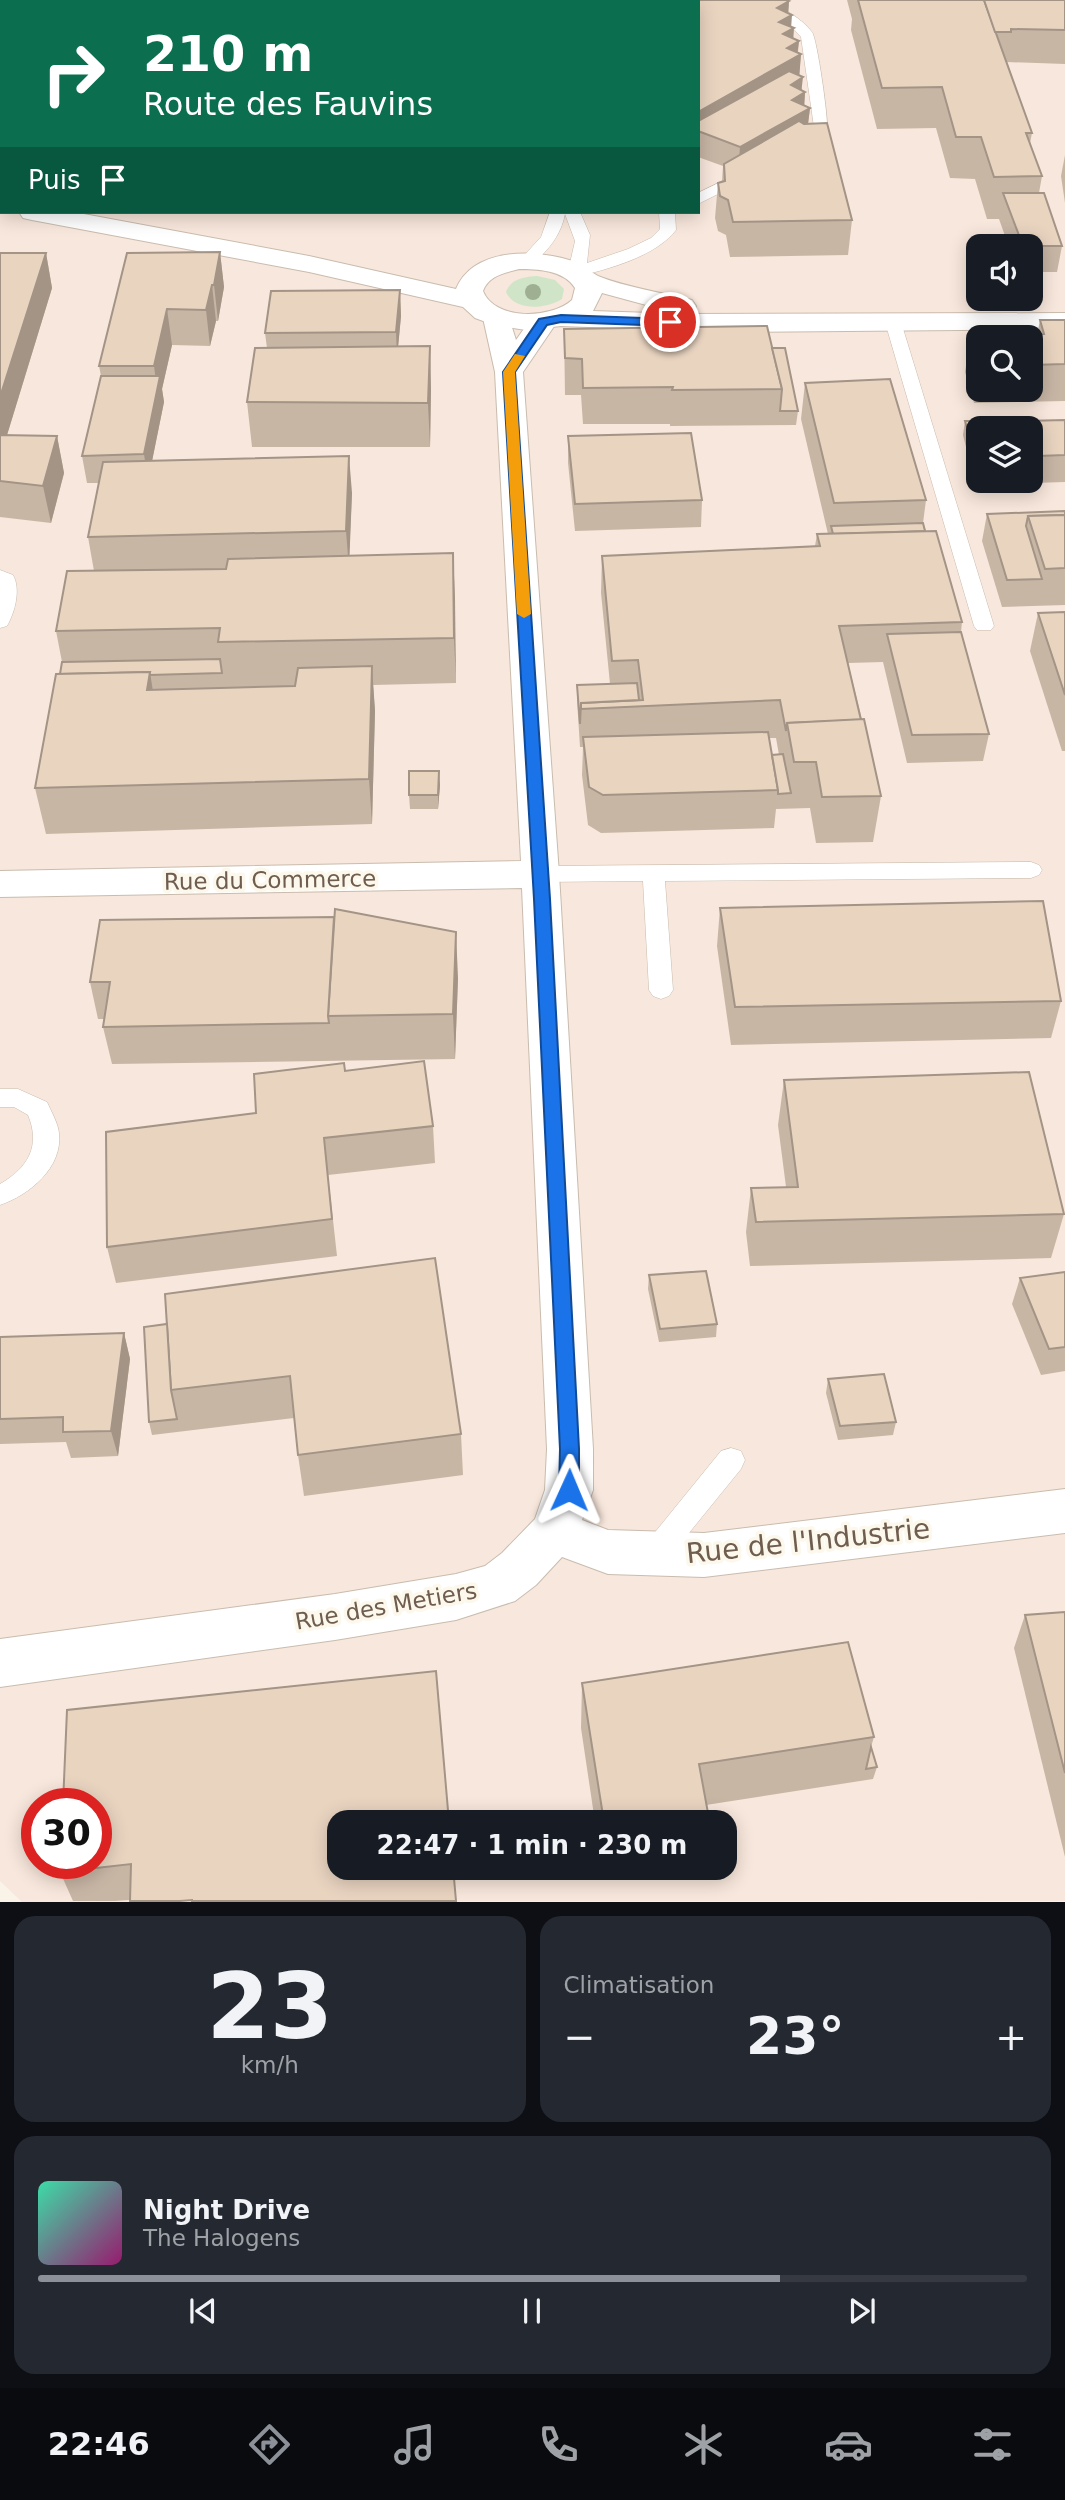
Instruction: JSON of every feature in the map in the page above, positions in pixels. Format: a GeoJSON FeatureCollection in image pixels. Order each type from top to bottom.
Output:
{"type":"FeatureCollection","features":[{"type":"Feature","properties":{"kind":"street"},"geometry":{"type":"LineString","coordinates":[[43,214],[309,264],[472,301]]}},
{"type":"Feature","properties":{"kind":"street"},"geometry":{"type":"LineString","coordinates":[[309,264],[494,266],[528,260],[560,265],[581,277],[697,310],[795,321]]}},
{"type":"Feature","properties":{"kind":"street"},"geometry":{"type":"LineString","coordinates":[[494,266],[472,282],[469,292],[472,301],[486,314],[521,323],[552,320],[724,324],[795,321],[1065,321]]}},
{"type":"Feature","properties":{"kind":"street"},"geometry":{"type":"LineString","coordinates":[[509,372],[552,320],[576,311],[586,302],[589,292],[581,277]]}},
{"type":"Feature","properties":{"kind":"street","name":"Rue des Metiers"},"geometry":{"type":"LineString","coordinates":[[0,1663],[335,1617],[456,1597],[498,1585],[519,1569],[554,1532],[569,1490],[570,1449],[540,874],[509,372],[497,318]]}},
{"type":"Feature","properties":{"kind":"street","name":"Rue du Commerce"},"geometry":{"type":"LineString","coordinates":[[0,884],[540,874]]}},
{"type":"Feature","properties":{"kind":"street","name":"Rue de l'Industrie"},"geometry":{"type":"LineString","coordinates":[[554,1532],[608,1552],[653,1556],[704,1555],[1065,1511]]}},
{"type":"Feature","properties":{"kind":"lane"},"geometry":{"type":"LineString","coordinates":[[752,3],[765,6],[796,23],[808,36],[821,127],[816,139],[792,151]]}},
{"type":"Feature","properties":{"kind":"lane"},"geometry":{"type":"LineString","coordinates":[[700,198],[757,169]]}},
{"type":"Feature","properties":{"kind":"lane"},"geometry":{"type":"LineString","coordinates":[[528,260],[556,228],[558,214]]}},
{"type":"Feature","properties":{"kind":"lane"},"geometry":{"type":"LineString","coordinates":[[573,214],[583,232],[581,277]]}},
{"type":"Feature","properties":{"kind":"lane"},"geometry":{"type":"LineString","coordinates":[[581,277],[657,242],[668,230],[670,214]]}},
{"type":"Feature","properties":{"kind":"lane"},"geometry":{"type":"LineString","coordinates":[[893,322],[984,626]]}},
{"type":"Feature","properties":{"kind":"lane"},"geometry":{"type":"LineString","coordinates":[[0,576],[6,579],[8,592],[0,622]]}},
{"type":"Feature","properties":{"kind":"lane"},"geometry":{"type":"LineString","coordinates":[[540,874],[1031,870]]}},
{"type":"Feature","properties":{"kind":"lane"},"geometry":{"type":"LineString","coordinates":[[653,872],[661,990]]}},
{"type":"Feature","properties":{"kind":"lane"},"geometry":{"type":"LineString","coordinates":[[0,1098],[18,1098],[38,1109],[47,1135],[38,1168],[22,1184],[0,1195]]}},
{"type":"Feature","properties":{"kind":"lane"},"geometry":{"type":"LineString","coordinates":[[653,1556],[731,1460]]}},
{"type":"Feature","properties":{"kind":"shaded area"},"geometry":{"type":"Polygon","coordinates":[[[700,0],[1065,0],[1065,1901],[22,1902],[0,1881],[0,214],[700,214],[700,0]]]}},
{"type":"Feature","properties":{"kind":"green space"},"geometry":{"type":"Polygon","coordinates":[[[537,276],[555,280],[564,289],[562,299],[548,305],[523,306],[516,303],[506,292],[515,281],[537,276]]]}},
{"type":"Feature","properties":{"kind":"building"},"geometry":{"type":"Polygon","coordinates":[[[700,0],[789,1],[777,8],[792,15],[779,22],[794,28],[783,34],[799,41],[787,48],[801,54],[700,111],[700,0]]]}},
{"type":"Feature","properties":{"kind":"building"},"geometry":{"type":"Polygon","coordinates":[[[858,0],[984,0],[1032,133],[1026,133],[1042,176],[994,177],[981,137],[956,137],[942,87],[882,88],[858,0]]]}},
{"type":"Feature","properties":{"kind":"building"},"geometry":{"type":"Polygon","coordinates":[[[984,0],[1065,0],[1065,30],[1011,29],[1011,32],[995,32],[984,0]]]}},
{"type":"Feature","properties":{"kind":"building"},"geometry":{"type":"Polygon","coordinates":[[[789,71],[803,77],[791,85],[805,92],[792,100],[810,108],[740,147],[700,132],[700,120],[789,71]]]}},
{"type":"Feature","properties":{"kind":"building"},"geometry":{"type":"Polygon","coordinates":[[[799,121],[804,124],[827,123],[852,220],[733,222],[728,200],[720,196],[718,183],[725,181],[724,164],[799,121]]]}},
{"type":"Feature","properties":{"kind":"building"},"geometry":{"type":"Polygon","coordinates":[[[1003,193],[1044,193],[1062,246],[1043,246],[1043,234],[1018,234],[1003,193]]]}},
{"type":"Feature","properties":{"kind":"building"},"geometry":{"type":"Polygon","coordinates":[[[220,252],[206,310],[167,309],[154,366],[99,366],[127,253],[220,252]]]}},
{"type":"Feature","properties":{"kind":"building"},"geometry":{"type":"Polygon","coordinates":[[[0,253],[46,253],[0,397],[0,253]]]}},
{"type":"Feature","properties":{"kind":"building"},"geometry":{"type":"Polygon","coordinates":[[[400,290],[396,332],[265,333],[271,291],[400,290]]]}},
{"type":"Feature","properties":{"kind":"building"},"geometry":{"type":"Polygon","coordinates":[[[1040,320],[1065,320],[1065,364],[1043,365],[1044,334],[1040,320]]]}},
{"type":"Feature","properties":{"kind":"building"},"geometry":{"type":"Polygon","coordinates":[[[767,326],[782,389],[583,388],[582,359],[565,358],[564,329],[767,326]]]}},
{"type":"Feature","properties":{"kind":"building"},"geometry":{"type":"Polygon","coordinates":[[[430,346],[428,403],[247,402],[255,348],[430,346]]]}},
{"type":"Feature","properties":{"kind":"building"},"geometry":{"type":"Polygon","coordinates":[[[772,348],[785,348],[798,411],[780,411],[782,389],[772,348]]]}},
{"type":"Feature","properties":{"kind":"building"},"geometry":{"type":"Polygon","coordinates":[[[101,376],[160,376],[144,454],[82,456],[101,376]]]}},
{"type":"Feature","properties":{"kind":"building"},"geometry":{"type":"Polygon","coordinates":[[[890,379],[926,500],[834,503],[805,383],[890,379]]]}},
{"type":"Feature","properties":{"kind":"building"},"geometry":{"type":"Polygon","coordinates":[[[1065,420],[1065,455],[1043,456],[1043,421],[1065,420]]]}},
{"type":"Feature","properties":{"kind":"building"},"geometry":{"type":"Polygon","coordinates":[[[691,433],[702,500],[575,504],[568,436],[691,433]]]}},
{"type":"Feature","properties":{"kind":"building"},"geometry":{"type":"Polygon","coordinates":[[[0,435],[57,436],[43,486],[0,481],[0,435]]]}},
{"type":"Feature","properties":{"kind":"building"},"geometry":{"type":"Polygon","coordinates":[[[349,456],[346,531],[88,537],[103,462],[349,456]]]}},
{"type":"Feature","properties":{"kind":"building"},"geometry":{"type":"Polygon","coordinates":[[[1065,511],[1065,515],[1028,516],[1026,526],[1042,579],[1007,580],[987,514],[1065,511]]]}},
{"type":"Feature","properties":{"kind":"building"},"geometry":{"type":"Polygon","coordinates":[[[1065,515],[1065,568],[1045,569],[1028,516],[1065,515]]]}},
{"type":"Feature","properties":{"kind":"building"},"geometry":{"type":"Polygon","coordinates":[[[923,523],[925,531],[833,534],[831,526],[923,523]]]}},
{"type":"Feature","properties":{"kind":"building"},"geometry":{"type":"Polygon","coordinates":[[[936,531],[962,622],[839,626],[861,720],[787,723],[786,731],[780,700],[581,709],[581,703],[643,700],[638,660],[612,661],[602,556],[820,546],[817,534],[936,531]]]}},
{"type":"Feature","properties":{"kind":"building"},"geometry":{"type":"Polygon","coordinates":[[[453,553],[454,638],[218,642],[220,628],[56,631],[67,571],[226,569],[228,559],[453,553]]]}},
{"type":"Feature","properties":{"kind":"building"},"geometry":{"type":"Polygon","coordinates":[[[1065,612],[1065,695],[1038,613],[1065,612]]]}},
{"type":"Feature","properties":{"kind":"building"},"geometry":{"type":"Polygon","coordinates":[[[961,632],[989,734],[912,735],[887,634],[961,632]]]}},
{"type":"Feature","properties":{"kind":"building"},"geometry":{"type":"Polygon","coordinates":[[[220,659],[222,673],[60,674],[62,662],[220,659]]]}},
{"type":"Feature","properties":{"kind":"building"},"geometry":{"type":"Polygon","coordinates":[[[372,666],[369,779],[35,788],[56,674],[150,672],[147,690],[295,686],[298,668],[372,666]]]}},
{"type":"Feature","properties":{"kind":"building"},"geometry":{"type":"Polygon","coordinates":[[[637,683],[639,700],[581,703],[580,724],[577,685],[637,683]]]}},
{"type":"Feature","properties":{"kind":"building"},"geometry":{"type":"Polygon","coordinates":[[[864,719],[881,796],[822,797],[816,762],[794,762],[787,723],[864,719]]]}},
{"type":"Feature","properties":{"kind":"building"},"geometry":{"type":"Polygon","coordinates":[[[768,732],[778,790],[603,795],[589,787],[583,737],[768,732]]]}},
{"type":"Feature","properties":{"kind":"building"},"geometry":{"type":"Polygon","coordinates":[[[783,754],[791,793],[778,794],[772,755],[783,754]]]}},
{"type":"Feature","properties":{"kind":"building"},"geometry":{"type":"Polygon","coordinates":[[[409,771],[439,771],[438,795],[409,795],[409,771]]]}},
{"type":"Feature","properties":{"kind":"building"},"geometry":{"type":"Polygon","coordinates":[[[1043,901],[1061,1001],[735,1007],[720,908],[1043,901]]]}},
{"type":"Feature","properties":{"kind":"building"},"geometry":{"type":"Polygon","coordinates":[[[335,909],[456,932],[453,1014],[328,1016],[335,909]]]}},
{"type":"Feature","properties":{"kind":"building"},"geometry":{"type":"Polygon","coordinates":[[[334,917],[329,1023],[103,1027],[110,982],[90,982],[100,920],[334,917]]]}},
{"type":"Feature","properties":{"kind":"building"},"geometry":{"type":"Polygon","coordinates":[[[424,1061],[433,1126],[324,1138],[332,1219],[107,1247],[106,1132],[256,1113],[254,1074],[344,1063],[345,1071],[424,1061]]]}},
{"type":"Feature","properties":{"kind":"building"},"geometry":{"type":"Polygon","coordinates":[[[1029,1072],[1064,1214],[756,1222],[751,1188],[798,1187],[784,1080],[1029,1072]]]}},
{"type":"Feature","properties":{"kind":"building"},"geometry":{"type":"Polygon","coordinates":[[[435,1258],[461,1434],[298,1455],[290,1376],[171,1390],[165,1294],[435,1258]]]}},
{"type":"Feature","properties":{"kind":"building"},"geometry":{"type":"Polygon","coordinates":[[[706,1271],[717,1324],[660,1329],[649,1275],[706,1271]]]}},
{"type":"Feature","properties":{"kind":"building"},"geometry":{"type":"Polygon","coordinates":[[[1065,1272],[1065,1347],[1049,1349],[1020,1278],[1065,1272]]]}},
{"type":"Feature","properties":{"kind":"building"},"geometry":{"type":"Polygon","coordinates":[[[167,1324],[171,1390],[177,1419],[149,1422],[144,1327],[167,1324]]]}},
{"type":"Feature","properties":{"kind":"building"},"geometry":{"type":"Polygon","coordinates":[[[124,1333],[111,1431],[63,1432],[63,1417],[0,1419],[0,1337],[124,1333]]]}},
{"type":"Feature","properties":{"kind":"building"},"geometry":{"type":"Polygon","coordinates":[[[884,1374],[896,1422],[840,1426],[828,1379],[884,1374]]]}},
{"type":"Feature","properties":{"kind":"building"},"geometry":{"type":"Polygon","coordinates":[[[1065,1612],[1065,1773],[1025,1615],[1065,1612]]]}},
{"type":"Feature","properties":{"kind":"building"},"geometry":{"type":"Polygon","coordinates":[[[848,1642],[874,1737],[699,1764],[707,1810],[602,1810],[582,1683],[848,1642]]]}},
{"type":"Feature","properties":{"kind":"building"},"geometry":{"type":"Polygon","coordinates":[[[436,1671],[448,1810],[327,1810],[327,1880],[454,1880],[456,1901],[130,1901],[131,1864],[112,1866],[112,1788],[64,1788],[67,1710],[436,1671]]]}},
{"type":"Feature","properties":{"kind":"building"},"geometry":{"type":"Polygon","coordinates":[[[871,1747],[877,1767],[866,1769],[871,1747]]]}},
{"type":"Feature","properties":{"kind":"slow traffic"},"geometry":{"type":"LineString","coordinates":[[519,356],[509,372],[524,614]]}},
{"type":"Feature","properties":{"kind":"route"},"geometry":{"type":"LineString","coordinates":[[569,1490],[570,1449],[542,899],[509,372],[543,322],[561,318],[670,322]]}}]}
